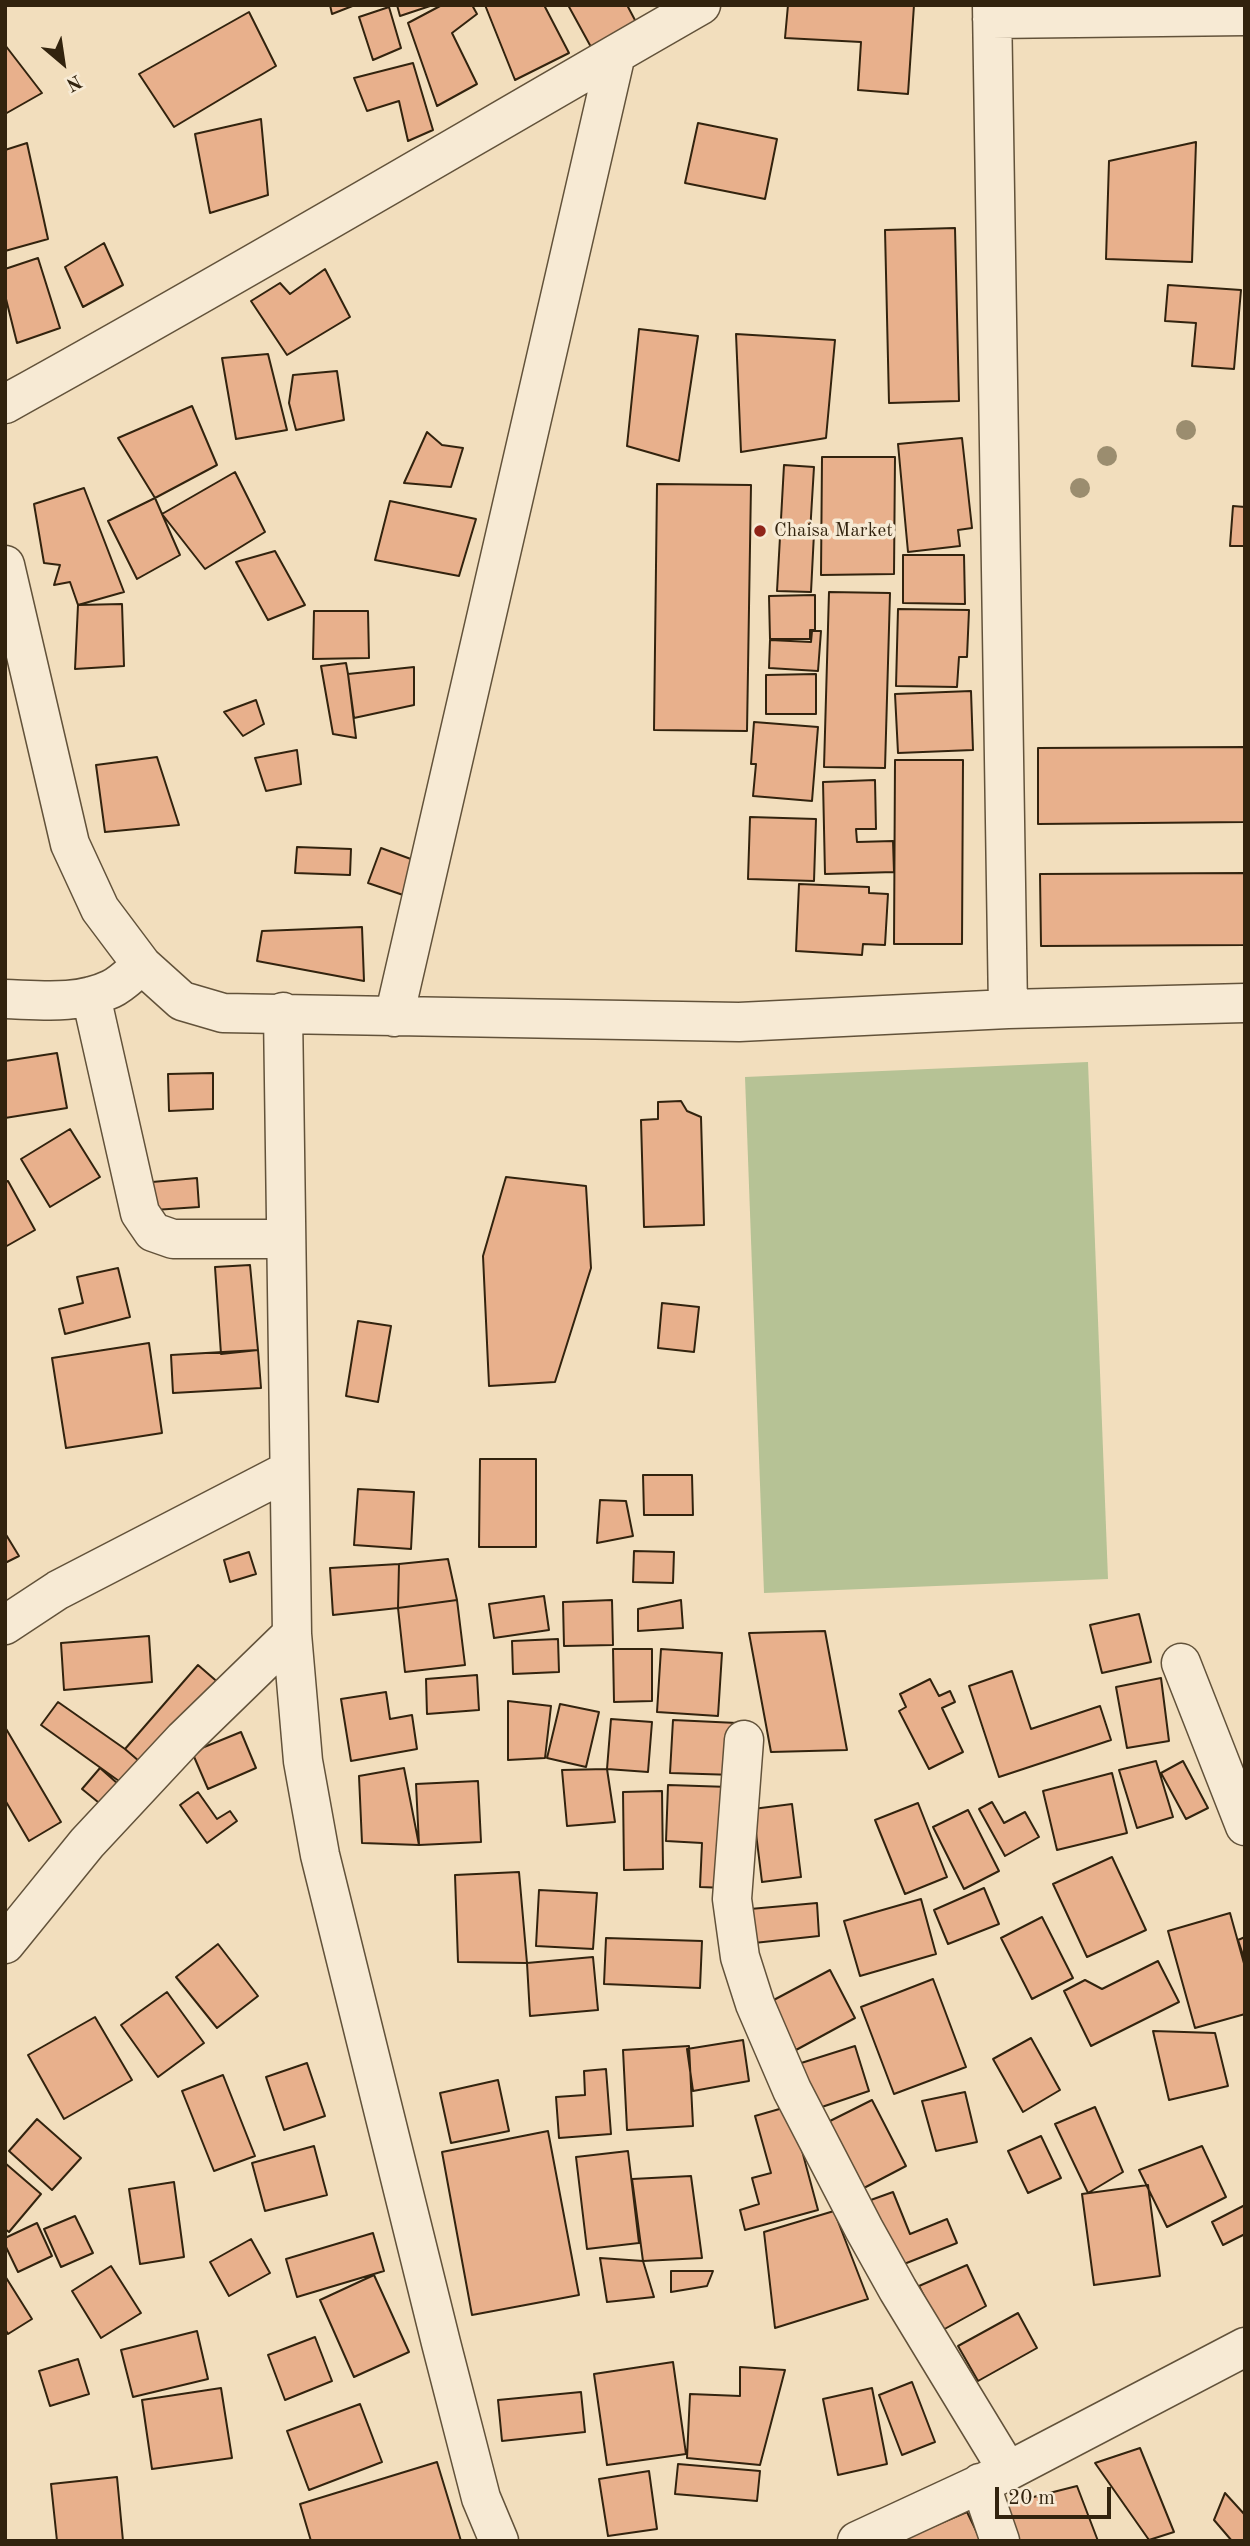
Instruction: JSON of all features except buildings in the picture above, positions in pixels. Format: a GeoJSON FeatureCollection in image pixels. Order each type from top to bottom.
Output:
{"type":"FeatureCollection","features":[{"type":"Feature","properties":{"kind":"street"},"geometry":{"type":"LineString","coordinates":[[5,404],[164,316],[701,5]]}},
{"type":"Feature","properties":{"kind":"street"},"geometry":{"type":"LineString","coordinates":[[1008,1009],[992,12],[1245,16]]}},
{"type":"Feature","properties":{"kind":"street"},"geometry":{"type":"LineString","coordinates":[[394,1017],[616,54]]}},
{"type":"Feature","properties":{"kind":"street"},"geometry":{"type":"LineString","coordinates":[[5,565],[70,844],[100,909],[142,965],[182,1001],[223,1013],[739,1022],[1008,1009],[1245,1003]]}},
{"type":"Feature","properties":{"kind":"street"},"geometry":{"type":"LineString","coordinates":[[5,999],[71,1000],[91,996],[112,989],[142,965]]}},
{"type":"Feature","properties":{"kind":"street"},"geometry":{"type":"LineString","coordinates":[[91,996],[140,1213],[153,1232],[173,1239],[285,1239]]}},
{"type":"Feature","properties":{"kind":"street"},"geometry":{"type":"LineString","coordinates":[[283,1012],[292,1634],[303,1761],[320,1855],[481,2498],[499,2541]]}},
{"type":"Feature","properties":{"kind":"street"},"geometry":{"type":"LineString","coordinates":[[5,1625],[58,1590],[288,1471]]}},
{"type":"Feature","properties":{"kind":"street"},"geometry":{"type":"LineString","coordinates":[[5,1944],[87,1843],[184,1739],[292,1634]]}},
{"type":"Feature","properties":{"kind":"street"},"geometry":{"type":"LineString","coordinates":[[1181,1663],[1245,1826]]}},
{"type":"Feature","properties":{"kind":"street"},"geometry":{"type":"LineString","coordinates":[[744,1740],[732,1899],[740,1957],[755,2004],[792,2090],[994,2477],[1000,2541]]}},
{"type":"Feature","properties":{"kind":"street"},"geometry":{"type":"LineString","coordinates":[[857,2541],[994,2477],[1245,2347]]}},
{"type":"Feature","properties":{"kind":"green space"},"geometry":{"type":"Polygon","coordinates":[[[1088,1062],[1108,1579],[764,1593],[745,1077],[1088,1062]]]}},
{"type":"Feature","properties":{"kind":"place","name":"Chaisa Market"},"geometry":{"type":"Point","coordinates":[760,531]}}]}
